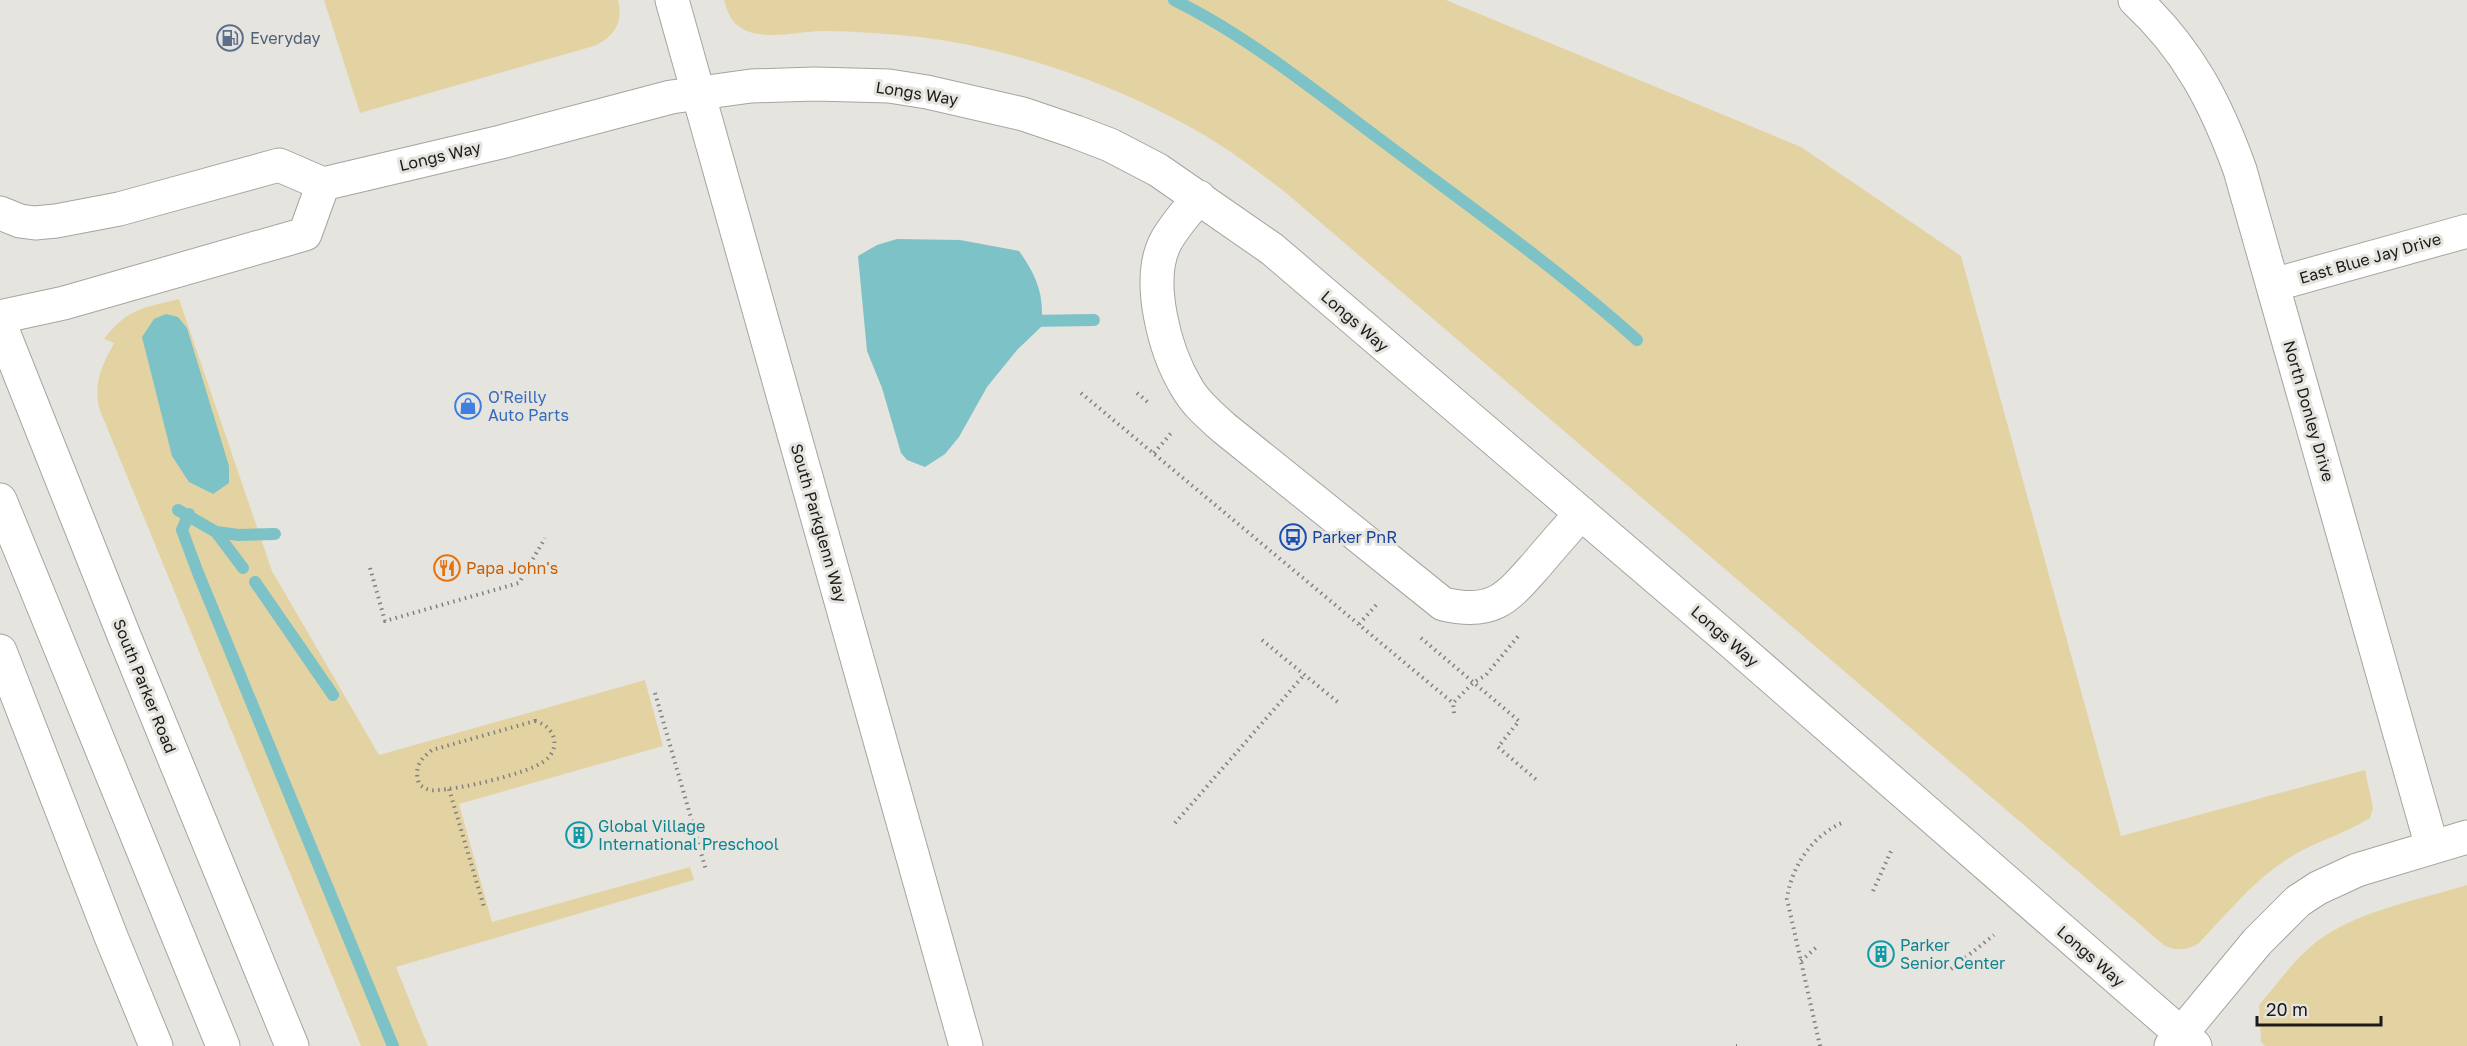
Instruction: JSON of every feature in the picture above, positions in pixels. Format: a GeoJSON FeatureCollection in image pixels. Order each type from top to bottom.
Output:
{"type":"FeatureCollection","features":[{"type":"Feature","properties":{"kind":"main road","name":"South Parkglenn Way"},"geometry":{"type":"LineString","coordinates":[[672,0],[966,1046]]}},
{"type":"Feature","properties":{"kind":"main road","name":"North Donley Drive"},"geometry":{"type":"LineString","coordinates":[[2135,0],[2178,46],[2200,78],[2217,112],[2240,170],[2432,847]]}},
{"type":"Feature","properties":{"kind":"main road","name":"Longs Way"},"geometry":{"type":"LineString","coordinates":[[323,184],[501,142],[645,103],[698,92],[751,86],[815,84],[889,86],[927,92],[1023,114],[1076,132],[1133,156],[1199,197],[1272,249],[1581,513],[2182,1042]]}},
{"type":"Feature","properties":{"kind":"main road"},"geometry":{"type":"LineString","coordinates":[[0,213],[20,221],[35,223],[56,220],[119,209],[279,165],[323,184],[305,234],[64,303],[0,317]]}},
{"type":"Feature","properties":{"kind":"main road"},"geometry":{"type":"LineString","coordinates":[[1199,197],[1166,242],[1159,263],[1157,286],[1166,338],[1178,371],[1187,389],[1199,404],[1224,428],[1443,604],[1462,609],[1485,606],[1510,595],[1581,513]]}},
{"type":"Feature","properties":{"kind":"main road","name":"East Blue Jay Drive"},"geometry":{"type":"LineString","coordinates":[[2273,285],[2467,231]]}},
{"type":"Feature","properties":{"kind":"main road","name":"South Parker Road"},"geometry":{"type":"LineString","coordinates":[[0,324],[120,627],[292,1046]]}},
{"type":"Feature","properties":{"kind":"main road"},"geometry":{"type":"LineString","coordinates":[[0,500],[223,1046]]}},
{"type":"Feature","properties":{"kind":"main road"},"geometry":{"type":"LineString","coordinates":[[0,651],[156,1046]]}},
{"type":"Feature","properties":{"kind":"main road"},"geometry":{"type":"LineString","coordinates":[[2182,1042],[2264,935],[2298,902],[2318,888],[2357,870],[2467,837]]}},
{"type":"Feature","properties":{"kind":"path"},"geometry":{"type":"LineString","coordinates":[[1081,393],[1453,703],[1454,713]]}},
{"type":"Feature","properties":{"kind":"path"},"geometry":{"type":"LineString","coordinates":[[1154,453],[1176,426]]}},
{"type":"Feature","properties":{"kind":"path"},"geometry":{"type":"LineString","coordinates":[[370,568],[385,621],[519,583],[545,538]]}},
{"type":"Feature","properties":{"kind":"path"},"geometry":{"type":"LineString","coordinates":[[1359,624],[1380,601]]}},
{"type":"Feature","properties":{"kind":"path"},"geometry":{"type":"LineString","coordinates":[[1453,703],[1473,683],[1486,675],[1522,632]]}},
{"type":"Feature","properties":{"kind":"path"},"geometry":{"type":"LineString","coordinates":[[1262,640],[1340,704]]}},
{"type":"Feature","properties":{"kind":"path"},"geometry":{"type":"LineString","coordinates":[[1175,823],[1304,675]]}},
{"type":"Feature","properties":{"kind":"path"},"geometry":{"type":"LineString","coordinates":[[655,693],[706,870]]}},
{"type":"Feature","properties":{"kind":"path"},"geometry":{"type":"LineString","coordinates":[[535,721],[545,724],[551,730],[555,739],[553,750],[549,758],[541,764],[509,775],[449,789],[433,791],[419,784],[417,766],[432,750],[523,723],[535,721]]}},
{"type":"Feature","properties":{"kind":"path"},"geometry":{"type":"LineString","coordinates":[[449,789],[484,907]]}},
{"type":"Feature","properties":{"kind":"path"},"geometry":{"type":"LineString","coordinates":[[1820,1046],[1787,899],[1788,889],[1800,862],[1810,847],[1828,829],[1842,823]]}},
{"type":"Feature","properties":{"kind":"path"},"geometry":{"type":"LineString","coordinates":[[1873,891],[1892,849]]}},
{"type":"Feature","properties":{"kind":"path"},"geometry":{"type":"LineString","coordinates":[[1951,969],[1994,935]]}},
{"type":"Feature","properties":{"kind":"path"},"geometry":{"type":"LineString","coordinates":[[1801,961],[1819,945]]}},
{"type":"Feature","properties":{"kind":"shaded area"},"geometry":{"type":"Polygon","coordinates":[[[324,0],[618,0],[619,16],[612,34],[594,46],[360,113],[324,0]]]}},
{"type":"Feature","properties":{"kind":"shaded area"},"geometry":{"type":"Polygon","coordinates":[[[724,0],[1446,0],[1801,147],[1961,256],[2121,836],[2365,770],[2373,808],[2370,818],[2306,848],[2274,869],[2240,899],[2198,944],[2182,949],[2165,946],[1285,192],[1243,160],[1167,115],[1064,71],[992,50],[920,37],[836,31],[756,34],[742,29],[734,22],[724,0]]]}},
{"type":"Feature","properties":{"kind":"shaded area"},"geometry":{"type":"Polygon","coordinates":[[[179,299],[272,571],[379,755],[645,680],[663,746],[459,804],[492,922],[690,867],[694,880],[396,967],[428,1046],[361,1046],[99,408],[98,382],[105,360],[114,343],[104,339],[129,315],[146,307],[179,299]]]}},
{"type":"Feature","properties":{"kind":"shaded area"},"geometry":{"type":"Polygon","coordinates":[[[2467,885],[2467,1046],[2265,1046],[2261,1042],[2259,1005],[2295,962],[2324,936],[2383,909],[2467,885]]]}},
{"type":"Feature","properties":{"kind":"water"},"geometry":{"type":"Polygon","coordinates":[[[897,239],[960,240],[1019,251],[1031,269],[1041,296],[1041,327],[1017,350],[987,387],[959,437],[945,454],[925,467],[907,460],[901,453],[882,388],[867,351],[858,256],[877,245],[897,239]]]}},
{"type":"Feature","properties":{"kind":"water"},"geometry":{"type":"Polygon","coordinates":[[[166,314],[178,317],[187,328],[229,466],[229,483],[213,494],[189,482],[172,456],[142,337],[154,319],[166,314]]]}},
{"type":"Feature","properties":{"kind":"waterway"},"geometry":{"type":"LineString","coordinates":[[1174,0],[1230,31],[1311,88],[1546,264],[1637,340]]}},
{"type":"Feature","properties":{"kind":"waterway"},"geometry":{"type":"LineString","coordinates":[[1026,321],[1094,320]]}},
{"type":"Feature","properties":{"kind":"waterway"},"geometry":{"type":"LineString","coordinates":[[178,510],[216,532],[243,568]]}},
{"type":"Feature","properties":{"kind":"waterway"},"geometry":{"type":"LineString","coordinates":[[189,514],[182,530],[198,573],[393,1046]]}},
{"type":"Feature","properties":{"kind":"waterway"},"geometry":{"type":"LineString","coordinates":[[216,532],[239,535],[275,534]]}},
{"type":"Feature","properties":{"kind":"waterway"},"geometry":{"type":"LineString","coordinates":[[255,582],[333,695]]}},
{"type":"Feature","properties":{"kind":"place","name":"Everyday"},"geometry":{"type":"Point","coordinates":[230,38]}},
{"type":"Feature","properties":{"kind":"place","name":"O'Reilly Auto Parts"},"geometry":{"type":"Point","coordinates":[468,406]}},
{"type":"Feature","properties":{"kind":"place","name":"Parker PnR"},"geometry":{"type":"Point","coordinates":[1293,537]}},
{"type":"Feature","properties":{"kind":"place","name":"Papa John's"},"geometry":{"type":"Point","coordinates":[447,568]}},
{"type":"Feature","properties":{"kind":"place","name":"Global Village International Preschool"},"geometry":{"type":"Point","coordinates":[579,835]}},
{"type":"Feature","properties":{"kind":"place","name":"Parker Senior Center"},"geometry":{"type":"Point","coordinates":[1881,954]}}]}
